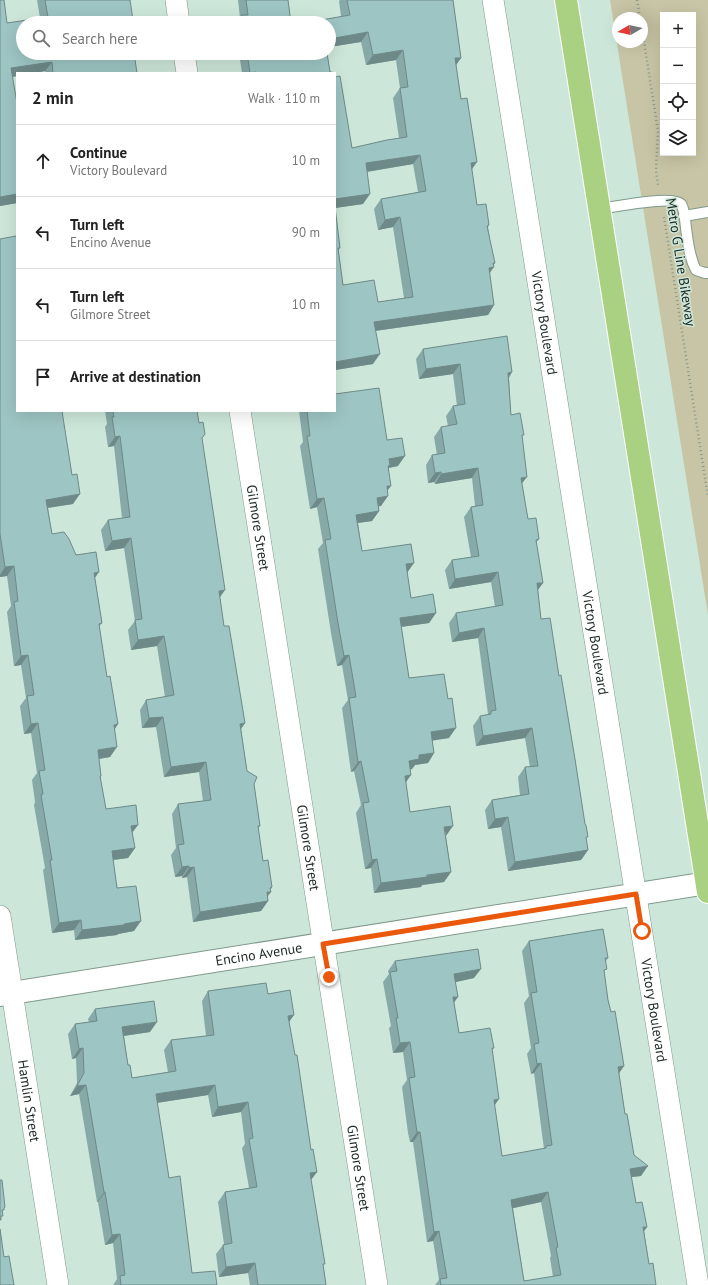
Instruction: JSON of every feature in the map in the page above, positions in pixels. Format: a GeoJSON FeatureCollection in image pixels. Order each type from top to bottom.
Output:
{"type":"FeatureCollection","features":[{"type":"Feature","properties":{"kind":"main road"},"geometry":{"type":"LineString","coordinates":[[566,0],[708,886]]}},
{"type":"Feature","properties":{"kind":"street"},"geometry":{"type":"LineString","coordinates":[[176,0],[179,16]]}},
{"type":"Feature","properties":{"kind":"street","name":"Victory Boulevard"},"geometry":{"type":"LineString","coordinates":[[493,0],[698,1285]]}},
{"type":"Feature","properties":{"kind":"street"},"geometry":{"type":"LineString","coordinates":[[185,60],[187,72]]}},
{"type":"Feature","properties":{"kind":"street","name":"Gilmore Street"},"geometry":{"type":"LineString","coordinates":[[240,412],[377,1285]]}},
{"type":"Feature","properties":{"kind":"street","name":"Encino Avenue"},"geometry":{"type":"LineString","coordinates":[[6,994],[636,894],[708,886]]}},
{"type":"Feature","properties":{"kind":"street","name":"Hamlin Street"},"geometry":{"type":"LineString","coordinates":[[0,916],[6,994],[58,1285]]}},
{"type":"Feature","properties":{"kind":"lane"},"geometry":{"type":"LineString","coordinates":[[599,209],[661,200],[674,200],[682,206],[691,261],[696,270],[708,273]]}},
{"type":"Feature","properties":{"kind":"lane"},"geometry":{"type":"LineString","coordinates":[[684,216],[708,212]]}},
{"type":"Feature","properties":{"kind":"path"},"geometry":{"type":"LineString","coordinates":[[638,0],[639,12]]}},
{"type":"Feature","properties":{"kind":"path","name":"Metro G Line Bikeway"},"geometry":{"type":"LineString","coordinates":[[645,48],[658,131],[656,170],[708,497]]}},
{"type":"Feature","properties":{"kind":"shaded area"},"geometry":{"type":"Polygon","coordinates":[[[610,0],[708,0],[708,615],[618,48],[648,48],[648,12],[612,13],[610,0]]]}},
{"type":"Feature","properties":{"kind":"building"},"geometry":{"type":"Polygon","coordinates":[[[0,0],[4,0],[7,23],[16,22],[16,60],[135,60],[137,72],[53,72],[52,62],[11,68],[16,97],[16,194],[0,197],[0,0]]]}},
{"type":"Feature","properties":{"kind":"building"},"geometry":{"type":"Polygon","coordinates":[[[45,0],[130,0],[132,16],[48,16],[45,0]]]}},
{"type":"Feature","properties":{"kind":"building"},"geometry":{"type":"Polygon","coordinates":[[[246,0],[288,0],[290,16],[242,15],[248,15],[246,0]]]}},
{"type":"Feature","properties":{"kind":"building"},"geometry":{"type":"Polygon","coordinates":[[[347,0],[453,0],[461,58],[455,58],[461,99],[467,98],[477,162],[471,163],[477,205],[486,204],[489,225],[487,226],[495,263],[493,263],[494,267],[489,268],[494,305],[374,322],[380,354],[336,362],[336,215],[340,248],[338,248],[343,285],[374,280],[378,302],[413,297],[400,217],[385,220],[381,199],[426,191],[420,155],[366,163],[370,194],[336,199],[336,77],[340,76],[352,148],[407,137],[400,88],[408,87],[403,50],[373,55],[368,32],[336,38],[336,17],[350,15],[347,0]]]}},
{"type":"Feature","properties":{"kind":"building"},"geometry":{"type":"Polygon","coordinates":[[[248,60],[328,60],[330,72],[256,72],[250,72],[248,60]]]}},
{"type":"Feature","properties":{"kind":"building"},"geometry":{"type":"Polygon","coordinates":[[[16,236],[16,412],[62,412],[72,475],[77,474],[80,494],[46,500],[52,534],[64,532],[76,555],[96,552],[99,572],[94,573],[102,623],[99,624],[107,677],[110,676],[118,724],[114,725],[117,747],[98,750],[100,776],[106,809],[136,805],[138,825],[131,826],[135,848],[112,851],[117,888],[136,886],[141,921],[124,925],[82,930],[81,920],[59,923],[50,860],[52,860],[41,795],[43,794],[39,771],[45,770],[38,723],[31,724],[27,696],[34,695],[28,655],[21,656],[14,602],[18,601],[14,566],[5,567],[0,534],[0,239],[16,236]]]}},
{"type":"Feature","properties":{"kind":"building"},"geometry":{"type":"Polygon","coordinates":[[[507,336],[512,372],[508,373],[511,415],[520,413],[524,435],[522,435],[527,477],[521,478],[528,519],[536,518],[539,539],[536,540],[543,583],[537,583],[541,619],[550,618],[588,837],[586,837],[588,850],[515,862],[508,817],[495,819],[492,800],[529,794],[525,767],[538,766],[532,728],[483,736],[480,716],[491,714],[491,711],[496,710],[484,628],[459,633],[456,613],[503,605],[498,572],[455,579],[452,560],[479,556],[471,507],[483,505],[478,468],[441,474],[441,472],[435,473],[432,455],[445,453],[441,427],[457,424],[453,406],[465,404],[460,364],[426,369],[423,349],[507,336]]]}},
{"type":"Feature","properties":{"kind":"building"},"geometry":{"type":"Polygon","coordinates":[[[379,388],[387,440],[402,438],[405,456],[389,459],[390,465],[388,466],[391,486],[387,486],[388,496],[377,498],[379,511],[356,515],[362,551],[411,544],[414,563],[406,564],[411,598],[433,594],[436,613],[400,618],[409,678],[444,674],[448,699],[452,698],[456,728],[431,732],[434,753],[419,755],[419,759],[409,761],[411,775],[405,776],[410,812],[450,806],[453,826],[444,827],[451,872],[427,875],[427,877],[381,883],[377,859],[372,860],[363,803],[369,802],[361,761],[358,762],[349,698],[356,697],[349,655],[344,656],[338,623],[325,540],[331,539],[324,498],[317,499],[307,436],[310,436],[307,412],[336,412],[336,394],[379,388]]]}},
{"type":"Feature","properties":{"kind":"building"},"geometry":{"type":"Polygon","coordinates":[[[113,412],[197,412],[199,423],[203,422],[205,434],[202,438],[225,590],[219,591],[224,626],[229,626],[245,723],[240,724],[247,771],[257,777],[254,784],[260,826],[258,826],[263,861],[268,860],[272,887],[270,888],[271,892],[267,892],[268,901],[200,912],[194,867],[182,867],[178,845],[184,844],[178,804],[211,800],[206,762],[171,767],[163,717],[149,718],[146,700],[174,695],[164,636],[138,640],[135,620],[142,619],[131,538],[112,541],[108,520],[130,517],[120,436],[115,437],[112,417],[114,417],[113,412]]]}},
{"type":"Feature","properties":{"kind":"building"},"geometry":{"type":"Polygon","coordinates":[[[603,929],[608,958],[605,958],[607,969],[604,970],[608,1000],[611,1012],[615,1011],[624,1066],[618,1067],[625,1114],[627,1114],[634,1155],[648,1166],[630,1169],[636,1203],[642,1202],[647,1227],[643,1227],[649,1264],[653,1263],[656,1285],[441,1285],[440,1279],[447,1278],[439,1231],[434,1232],[420,1132],[417,1132],[409,1078],[415,1077],[410,1042],[400,1043],[396,1018],[398,1018],[390,972],[397,971],[395,961],[478,949],[481,969],[454,974],[458,997],[453,997],[459,1033],[490,1028],[494,1048],[492,1048],[499,1099],[494,1100],[502,1156],[546,1148],[546,1146],[552,1145],[541,1063],[537,1064],[534,1044],[539,1043],[531,993],[537,992],[529,941],[603,929]],[[548,1192],[511,1200],[524,1281],[561,1275],[556,1248],[558,1247],[548,1192]]]}},
{"type":"Feature","properties":{"kind":"building"},"geometry":{"type":"Polygon","coordinates":[[[266,983],[268,994],[290,990],[294,1015],[288,1016],[295,1055],[297,1055],[311,1150],[313,1149],[317,1172],[310,1173],[325,1264],[323,1264],[326,1285],[258,1285],[255,1263],[226,1267],[223,1245],[232,1243],[225,1192],[257,1187],[249,1139],[253,1138],[248,1102],[218,1107],[215,1085],[156,1094],[169,1178],[180,1176],[192,1273],[215,1271],[217,1285],[121,1285],[120,1276],[125,1275],[120,1234],[112,1235],[86,1085],[77,1086],[84,1073],[83,1048],[79,1049],[75,1024],[97,1021],[95,1009],[154,1001],[157,1022],[122,1027],[128,1065],[130,1065],[132,1078],[176,1071],[171,1040],[214,1035],[208,991],[266,983]]]}},
{"type":"Feature","properties":{"kind":"building"},"geometry":{"type":"Polygon","coordinates":[[[0,1180],[2,1180],[5,1207],[4,1210],[2,1210],[3,1216],[1,1216],[1,1220],[0,1220],[0,1180]]]}},
{"type":"Feature","properties":{"kind":"building"},"geometry":{"type":"Polygon","coordinates":[[[0,1229],[4,1257],[9,1256],[14,1285],[0,1285],[0,1229]]]}},
{"type":"Feature","properties":{"kind":"route"},"geometry":{"type":"LineString","coordinates":[[329,977],[323,944],[636,894],[642,931]]}}]}
